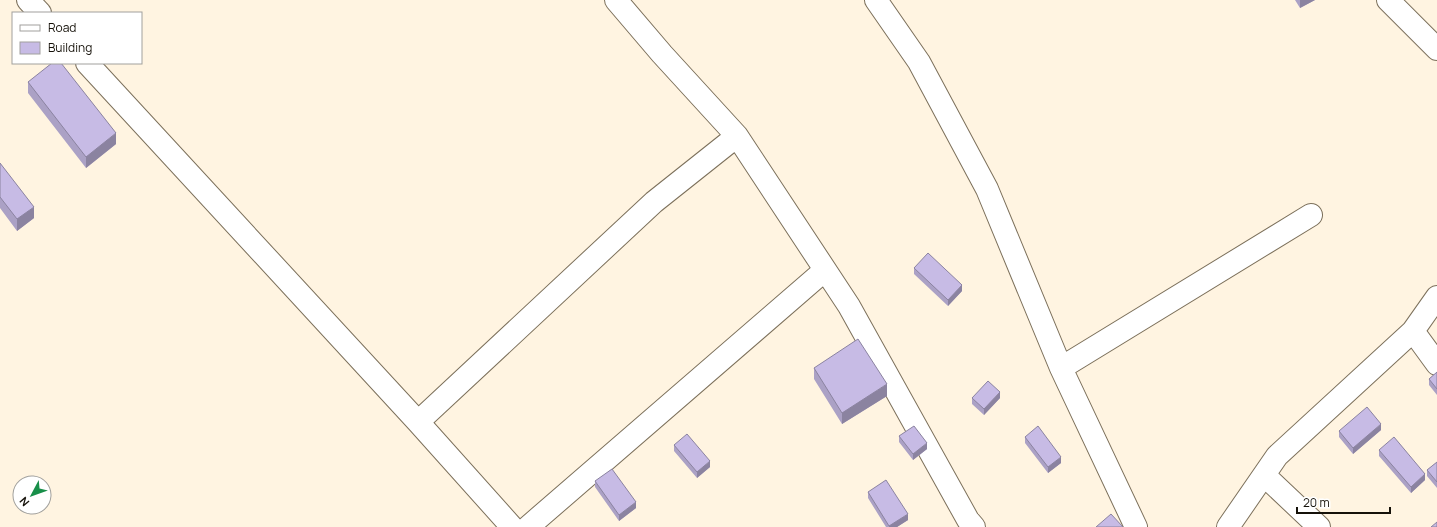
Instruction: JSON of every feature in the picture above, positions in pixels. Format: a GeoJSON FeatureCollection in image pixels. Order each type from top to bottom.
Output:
{"type":"FeatureCollection","features":[{"type":"Feature","properties":{"kind":"street"},"geometry":{"type":"LineString","coordinates":[[28,0],[39,12]]}},
{"type":"Feature","properties":{"kind":"street"},"geometry":{"type":"LineString","coordinates":[[616,0],[662,54],[737,136],[848,306],[968,520],[974,527]]}},
{"type":"Feature","properties":{"kind":"street"},"geometry":{"type":"LineString","coordinates":[[876,0],[919,62],[987,189],[1061,368],[1136,527]]}},
{"type":"Feature","properties":{"kind":"street"},"geometry":{"type":"LineString","coordinates":[[1388,0],[1437,49]]}},
{"type":"Feature","properties":{"kind":"street"},"geometry":{"type":"LineString","coordinates":[[88,64],[418,422],[512,527]]}},
{"type":"Feature","properties":{"kind":"street"},"geometry":{"type":"LineString","coordinates":[[418,422],[654,202],[737,136]]}},
{"type":"Feature","properties":{"kind":"street"},"geometry":{"type":"LineString","coordinates":[[1061,368],[1311,215]]}},
{"type":"Feature","properties":{"kind":"street"},"geometry":{"type":"LineString","coordinates":[[528,527],[825,270]]}},
{"type":"Feature","properties":{"kind":"street"},"geometry":{"type":"LineString","coordinates":[[1228,527],[1277,456],[1413,331],[1437,297]]}},
{"type":"Feature","properties":{"kind":"street"},"geometry":{"type":"LineString","coordinates":[[1413,331],[1437,364]]}},
{"type":"Feature","properties":{"kind":"street"},"geometry":{"type":"LineString","coordinates":[[1264,475],[1318,527]]}},
{"type":"Feature","properties":{"kind":"building"},"geometry":{"type":"Polygon","coordinates":[[[51,64],[62,64],[116,133],[86,157],[28,82],[51,64]]]}},
{"type":"Feature","properties":{"kind":"building"},"geometry":{"type":"Polygon","coordinates":[[[0,163],[34,207],[17,219],[0,197],[0,163]]]}},
{"type":"Feature","properties":{"kind":"building"},"geometry":{"type":"Polygon","coordinates":[[[928,253],[962,285],[948,300],[914,268],[928,253]]]}},
{"type":"Feature","properties":{"kind":"building"},"geometry":{"type":"Polygon","coordinates":[[[858,339],[887,384],[842,413],[814,368],[858,339]]]}},
{"type":"Feature","properties":{"kind":"building"},"geometry":{"type":"Polygon","coordinates":[[[1437,372],[1437,389],[1429,379],[1437,372]]]}},
{"type":"Feature","properties":{"kind":"building"},"geometry":{"type":"Polygon","coordinates":[[[988,381],[1000,392],[984,409],[972,398],[988,381]]]}},
{"type":"Feature","properties":{"kind":"building"},"geometry":{"type":"Polygon","coordinates":[[[1367,407],[1381,424],[1353,448],[1339,431],[1367,407]]]}},
{"type":"Feature","properties":{"kind":"building"},"geometry":{"type":"Polygon","coordinates":[[[914,426],[927,443],[913,454],[899,436],[914,426]]]}},
{"type":"Feature","properties":{"kind":"building"},"geometry":{"type":"Polygon","coordinates":[[[1038,426],[1061,457],[1048,467],[1025,437],[1038,426]]]}},
{"type":"Feature","properties":{"kind":"building"},"geometry":{"type":"Polygon","coordinates":[[[687,434],[710,461],[697,472],[674,445],[687,434]]]}},
{"type":"Feature","properties":{"kind":"building"},"geometry":{"type":"Polygon","coordinates":[[[1394,437],[1425,474],[1411,487],[1379,450],[1394,437]]]}},
{"type":"Feature","properties":{"kind":"building"},"geometry":{"type":"Polygon","coordinates":[[[1437,462],[1437,482],[1427,470],[1437,462]]]}},
{"type":"Feature","properties":{"kind":"building"},"geometry":{"type":"Polygon","coordinates":[[[612,469],[636,502],[619,515],[595,481],[612,469]]]}},
{"type":"Feature","properties":{"kind":"building"},"geometry":{"type":"Polygon","coordinates":[[[886,480],[908,514],[889,526],[868,492],[886,480]]]}},
{"type":"Feature","properties":{"kind":"building"},"geometry":{"type":"Polygon","coordinates":[[[1111,514],[1123,527],[1096,527],[1111,514]]]}},
{"type":"Feature","properties":{"kind":"building"},"geometry":{"type":"Polygon","coordinates":[[[1437,522],[1437,527],[1431,527],[1437,522]]]}}]}
